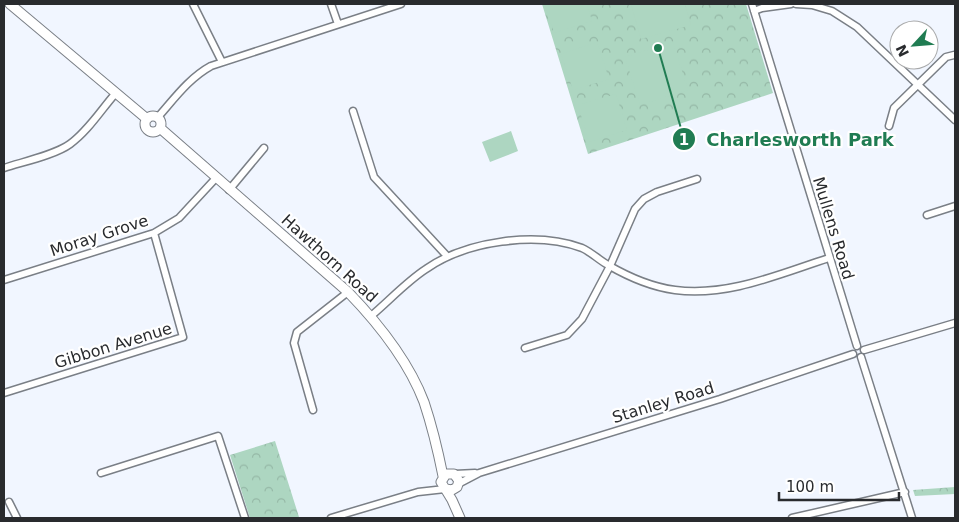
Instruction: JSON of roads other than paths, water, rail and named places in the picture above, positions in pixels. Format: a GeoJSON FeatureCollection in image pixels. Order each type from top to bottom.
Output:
{"type":"FeatureCollection","features":[{"type":"Feature","properties":{"kind":"main road"},"geometry":{"type":"LineString","coordinates":[[10,4],[147,119]]}},
{"type":"Feature","properties":{"kind":"main road"},"geometry":{"type":"LineString","coordinates":[[151,116],[158,118],[161,124],[160,128],[156,131],[148,130],[146,125],[147,119],[151,116]]}},
{"type":"Feature","properties":{"kind":"main road","name":"Hawthorn Road"},"geometry":{"type":"LineString","coordinates":[[160,128],[348,292],[371,316],[391,342],[423,400],[436,443],[443,477]]}},
{"type":"Feature","properties":{"kind":"main road","name":"Hawthorn Road"},"geometry":{"type":"LineString","coordinates":[[436,443],[448,467],[454,474]]}},
{"type":"Feature","properties":{"kind":"main road"},"geometry":{"type":"LineString","coordinates":[[448,473],[454,474],[458,478],[460,518],[441,482],[448,473]]}},
{"type":"Feature","properties":{"kind":"main road"},"geometry":{"type":"LineString","coordinates":[[446,489],[455,489],[458,484]]}},
{"type":"Feature","properties":{"kind":"street"},"geometry":{"type":"LineString","coordinates":[[193,4],[222,62]]}},
{"type":"Feature","properties":{"kind":"street"},"geometry":{"type":"LineString","coordinates":[[331,4],[338,24]]}},
{"type":"Feature","properties":{"kind":"street"},"geometry":{"type":"LineString","coordinates":[[158,118],[186,85],[200,72],[222,62],[401,4]]}},
{"type":"Feature","properties":{"kind":"street","name":"Mullens Road"},"geometry":{"type":"LineString","coordinates":[[752,4],[857,346]]}},
{"type":"Feature","properties":{"kind":"street"},"geometry":{"type":"LineString","coordinates":[[754,11],[791,4]]}},
{"type":"Feature","properties":{"kind":"street"},"geometry":{"type":"LineString","coordinates":[[796,4],[812,4],[832,11],[856,26],[955,120]]}},
{"type":"Feature","properties":{"kind":"street"},"geometry":{"type":"LineString","coordinates":[[889,126],[894,108],[946,57],[954,55]]}},
{"type":"Feature","properties":{"kind":"street"},"geometry":{"type":"LineString","coordinates":[[4,168],[61,149],[70,144],[115,94]]}},
{"type":"Feature","properties":{"kind":"street"},"geometry":{"type":"LineString","coordinates":[[353,111],[374,177],[447,256]]}},
{"type":"Feature","properties":{"kind":"street"},"geometry":{"type":"LineString","coordinates":[[229,190],[264,148]]}},
{"type":"Feature","properties":{"kind":"street","name":"Moray Grove"},"geometry":{"type":"LineString","coordinates":[[4,280],[154,233],[179,218],[216,178]]}},
{"type":"Feature","properties":{"kind":"street"},"geometry":{"type":"LineString","coordinates":[[525,348],[567,335],[582,320],[610,266],[635,209],[644,199],[657,192],[697,179]]}},
{"type":"Feature","properties":{"kind":"street"},"geometry":{"type":"LineString","coordinates":[[926,215],[955,206]]}},
{"type":"Feature","properties":{"kind":"street","name":"Gibbon Avenue"},"geometry":{"type":"LineString","coordinates":[[4,393],[183,337],[154,233]]}},
{"type":"Feature","properties":{"kind":"street"},"geometry":{"type":"LineString","coordinates":[[371,316],[424,269],[447,256],[497,243],[523,239],[550,241],[583,249],[610,266],[653,285],[695,292],[735,288],[829,258]]}},
{"type":"Feature","properties":{"kind":"street"},"geometry":{"type":"LineString","coordinates":[[313,410],[294,343],[297,332],[348,292]]}},
{"type":"Feature","properties":{"kind":"street"},"geometry":{"type":"LineString","coordinates":[[864,350],[955,323]]}},
{"type":"Feature","properties":{"kind":"street"},"geometry":{"type":"LineString","coordinates":[[861,357],[856,357],[854,349],[857,346],[861,346],[864,350]]}},
{"type":"Feature","properties":{"kind":"street"},"geometry":{"type":"LineString","coordinates":[[861,357],[864,354],[864,350]]}},
{"type":"Feature","properties":{"kind":"street","name":"Stanley Road"},"geometry":{"type":"LineString","coordinates":[[458,484],[479,473],[720,399],[854,354]]}},
{"type":"Feature","properties":{"kind":"street"},"geometry":{"type":"LineString","coordinates":[[861,357],[912,518]]}},
{"type":"Feature","properties":{"kind":"street"},"geometry":{"type":"LineString","coordinates":[[101,473],[218,436],[245,518]]}},
{"type":"Feature","properties":{"kind":"street","name":"Stanley Road"},"geometry":{"type":"LineString","coordinates":[[454,474],[479,473]]}},
{"type":"Feature","properties":{"kind":"street"},"geometry":{"type":"LineString","coordinates":[[418,492],[443,477]]}},
{"type":"Feature","properties":{"kind":"street"},"geometry":{"type":"LineString","coordinates":[[331,518],[418,492],[446,489]]}},
{"type":"Feature","properties":{"kind":"street"},"geometry":{"type":"LineString","coordinates":[[795,518],[905,492]]}},
{"type":"Feature","properties":{"kind":"street"},"geometry":{"type":"LineString","coordinates":[[9,502],[17,518]]}},
{"type":"Feature","properties":{"kind":"place","name":"Charlesworth Park"},"geometry":{"type":"Point","coordinates":[658,48]}}]}
